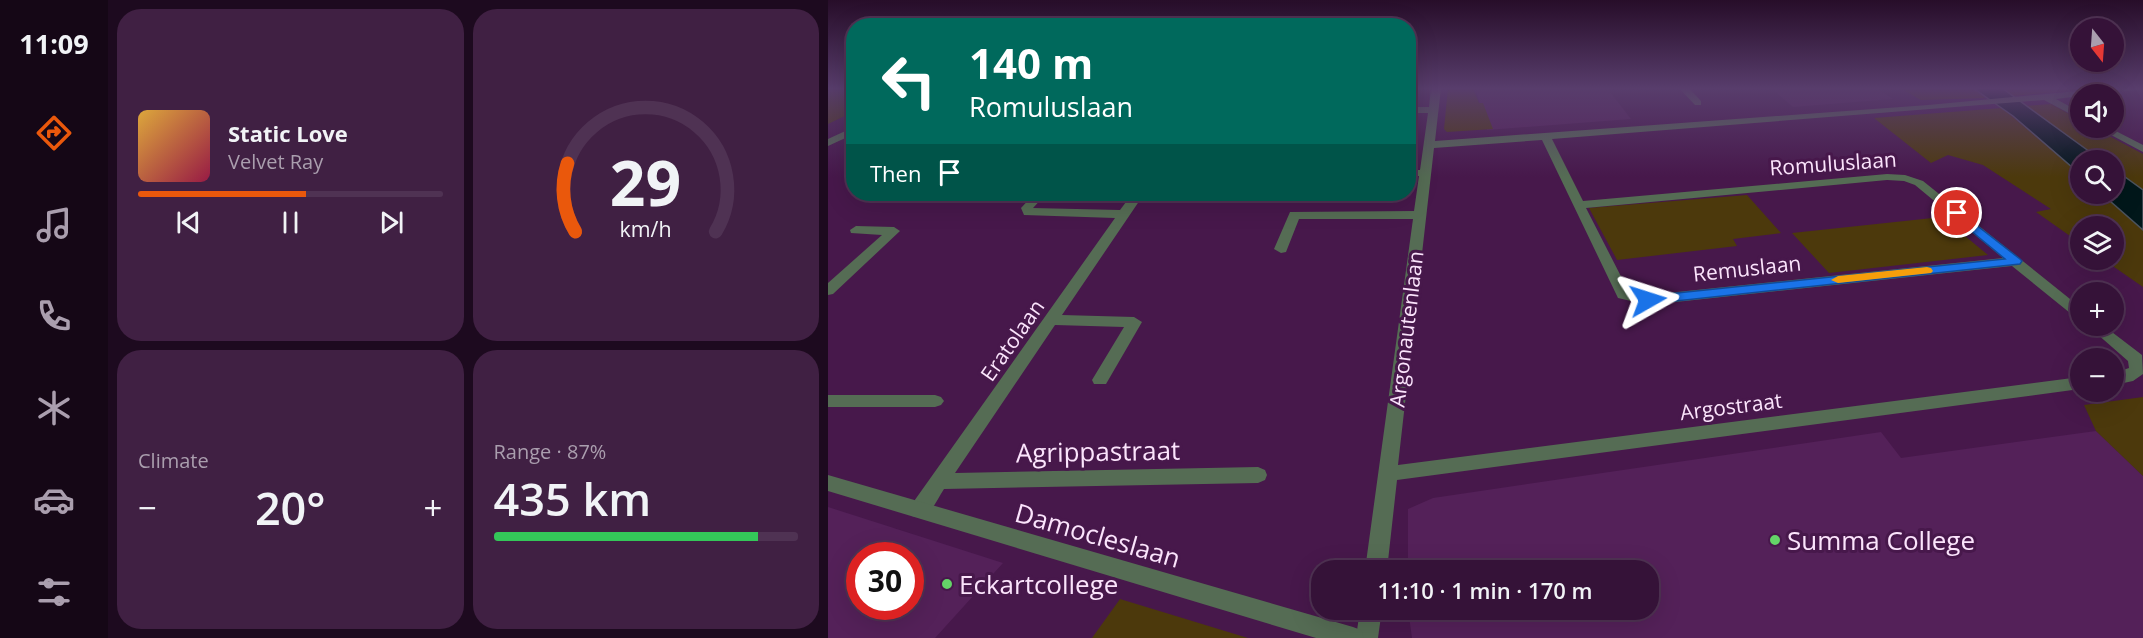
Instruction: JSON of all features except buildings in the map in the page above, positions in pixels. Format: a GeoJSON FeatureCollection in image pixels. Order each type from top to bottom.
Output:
{"type":"FeatureCollection","features":[{"type":"Feature","properties":{"kind":"street","name":"Argonautenlaan"},"geometry":{"type":"LineString","coordinates":[[1377,560],[1433,118]]}},
{"type":"Feature","properties":{"kind":"street"},"geometry":{"type":"LineString","coordinates":[[1429,145],[1782,118]]}},
{"type":"Feature","properties":{"kind":"street"},"geometry":{"type":"LineString","coordinates":[[828,143],[846,134]]}},
{"type":"Feature","properties":{"kind":"street","name":"Remuslaan"},"geometry":{"type":"LineString","coordinates":[[1545,136],[1623,295],[1633,298],[1648,300],[2016,261]]}},
{"type":"Feature","properties":{"kind":"street"},"geometry":{"type":"LineString","coordinates":[[2122,138],[2143,149]]}},
{"type":"Feature","properties":{"kind":"street"},"geometry":{"type":"LineString","coordinates":[[1416,173],[1425,173]]}},
{"type":"Feature","properties":{"kind":"street","name":"Romuluslaan"},"geometry":{"type":"LineString","coordinates":[[1579,205],[1887,177],[1905,178],[1919,183],[2070,306]]}},
{"type":"Feature","properties":{"kind":"street"},"geometry":{"type":"LineString","coordinates":[[1034,201],[1027,208],[1028,212],[1124,214]]}},
{"type":"Feature","properties":{"kind":"street","name":"Eratolaan"},"geometry":{"type":"LineString","coordinates":[[919,510],[1133,201]]}},
{"type":"Feature","properties":{"kind":"street"},"geometry":{"type":"LineString","coordinates":[[1281,249],[1294,215],[1420,215]]}},
{"type":"Feature","properties":{"kind":"street"},"geometry":{"type":"LineString","coordinates":[[828,291],[894,231],[856,230]]}},
{"type":"Feature","properties":{"kind":"street"},"geometry":{"type":"LineString","coordinates":[[1050,320],[1134,322],[1100,380]]}},
{"type":"Feature","properties":{"kind":"street"},"geometry":{"type":"LineString","coordinates":[[2107,336],[2122,348]]}},
{"type":"Feature","properties":{"kind":"street"},"geometry":{"type":"LineString","coordinates":[[2124,349],[2136,359],[2138,370],[2124,377]]}},
{"type":"Feature","properties":{"kind":"street","name":"Argostraat"},"geometry":{"type":"LineString","coordinates":[[1388,474],[2070,384]]}},
{"type":"Feature","properties":{"kind":"street"},"geometry":{"type":"LineString","coordinates":[[828,401],[935,401]]}},
{"type":"Feature","properties":{"kind":"street","name":"Agrippastraat"},"geometry":{"type":"LineString","coordinates":[[939,481],[1258,475]]}},
{"type":"Feature","properties":{"kind":"street","name":"Damocleslaan"},"geometry":{"type":"LineString","coordinates":[[828,483],[1353,638]]}},
{"type":"Feature","properties":{"kind":"street"},"geometry":{"type":"LineString","coordinates":[[1367,638],[1369,620]]}},
{"type":"Feature","properties":{"kind":"shaded area"},"geometry":{"type":"Polygon","coordinates":[[[828,118],[841,118],[828,124],[828,118]]]}},
{"type":"Feature","properties":{"kind":"shaded area"},"geometry":{"type":"Polygon","coordinates":[[[1445,118],[1489,118],[1493,129],[1447,132],[1444,129],[1445,118]]]}},
{"type":"Feature","properties":{"kind":"shaded area"},"geometry":{"type":"Polygon","coordinates":[[[1484,118],[1631,119],[1487,130],[1484,118]]]}},
{"type":"Feature","properties":{"kind":"shaded area"},"geometry":{"type":"Polygon","coordinates":[[[1874,118],[2014,118],[2070,166],[2070,204],[2113,204],[2143,230],[2143,287],[2118,270],[2124,270],[2124,216],[2070,216],[2070,236],[2036,212],[2051,209],[1983,165],[1948,155],[1931,163],[1874,118]]]}},
{"type":"Feature","properties":{"kind":"shaded area"},"geometry":{"type":"Polygon","coordinates":[[[2015,118],[2043,118],[2087,150],[2070,150],[2070,165],[2015,118]]]}},
{"type":"Feature","properties":{"kind":"shaded area"},"geometry":{"type":"Polygon","coordinates":[[[2042,118],[2070,118],[2070,138],[2042,118]]]}},
{"type":"Feature","properties":{"kind":"shaded area"},"geometry":{"type":"Polygon","coordinates":[[[2070,138],[2113,138],[2143,154],[2143,190],[2124,176],[2124,150],[2087,150],[2070,138]]]}},
{"type":"Feature","properties":{"kind":"shaded area"},"geometry":{"type":"Polygon","coordinates":[[[2124,176],[2143,190],[2143,230],[2113,204],[2124,204],[2124,176]]]}},
{"type":"Feature","properties":{"kind":"shaded area"},"geometry":{"type":"Polygon","coordinates":[[[1747,195],[1781,233],[1733,239],[1737,246],[1617,260],[1589,208],[1747,195]]]}},
{"type":"Feature","properties":{"kind":"shaded area"},"geometry":{"type":"Polygon","coordinates":[[[1942,217],[1988,255],[1829,273],[1792,233],[1942,217]]]}},
{"type":"Feature","properties":{"kind":"shaded area"},"geometry":{"type":"Polygon","coordinates":[[[2143,397],[2143,476],[2096,431],[2084,405],[2124,402],[2124,400],[2143,397]]]}},
{"type":"Feature","properties":{"kind":"shaded area","name":"Summa College"},"geometry":{"type":"Polygon","coordinates":[[[2096,431],[2143,476],[2143,638],[1412,638],[1410,620],[1659,620],[1659,560],[1408,560],[1408,509],[1433,498],[1881,432],[1901,458],[2096,431]]]}},
{"type":"Feature","properties":{"kind":"shaded area","name":"Eckartcollege"},"geometry":{"type":"Polygon","coordinates":[[[828,507],[1003,563],[935,638],[828,638],[828,507]]]}},
{"type":"Feature","properties":{"kind":"shaded area"},"geometry":{"type":"Polygon","coordinates":[[[1120,599],[1248,638],[1092,638],[1120,599]]]}},
{"type":"Feature","properties":{"kind":"slow traffic"},"geometry":{"type":"LineString","coordinates":[[1838,280],[1927,271]]}},
{"type":"Feature","properties":{"kind":"place","name":"Summa College"},"geometry":{"type":"Point","coordinates":[1775,540]}},
{"type":"Feature","properties":{"kind":"place","name":"Eckartcollege"},"geometry":{"type":"Point","coordinates":[947,584]}},
{"type":"Feature","properties":{"kind":"route"},"geometry":{"type":"LineString","coordinates":[[1648,300],[2016,261],[1957,213]]}}]}
